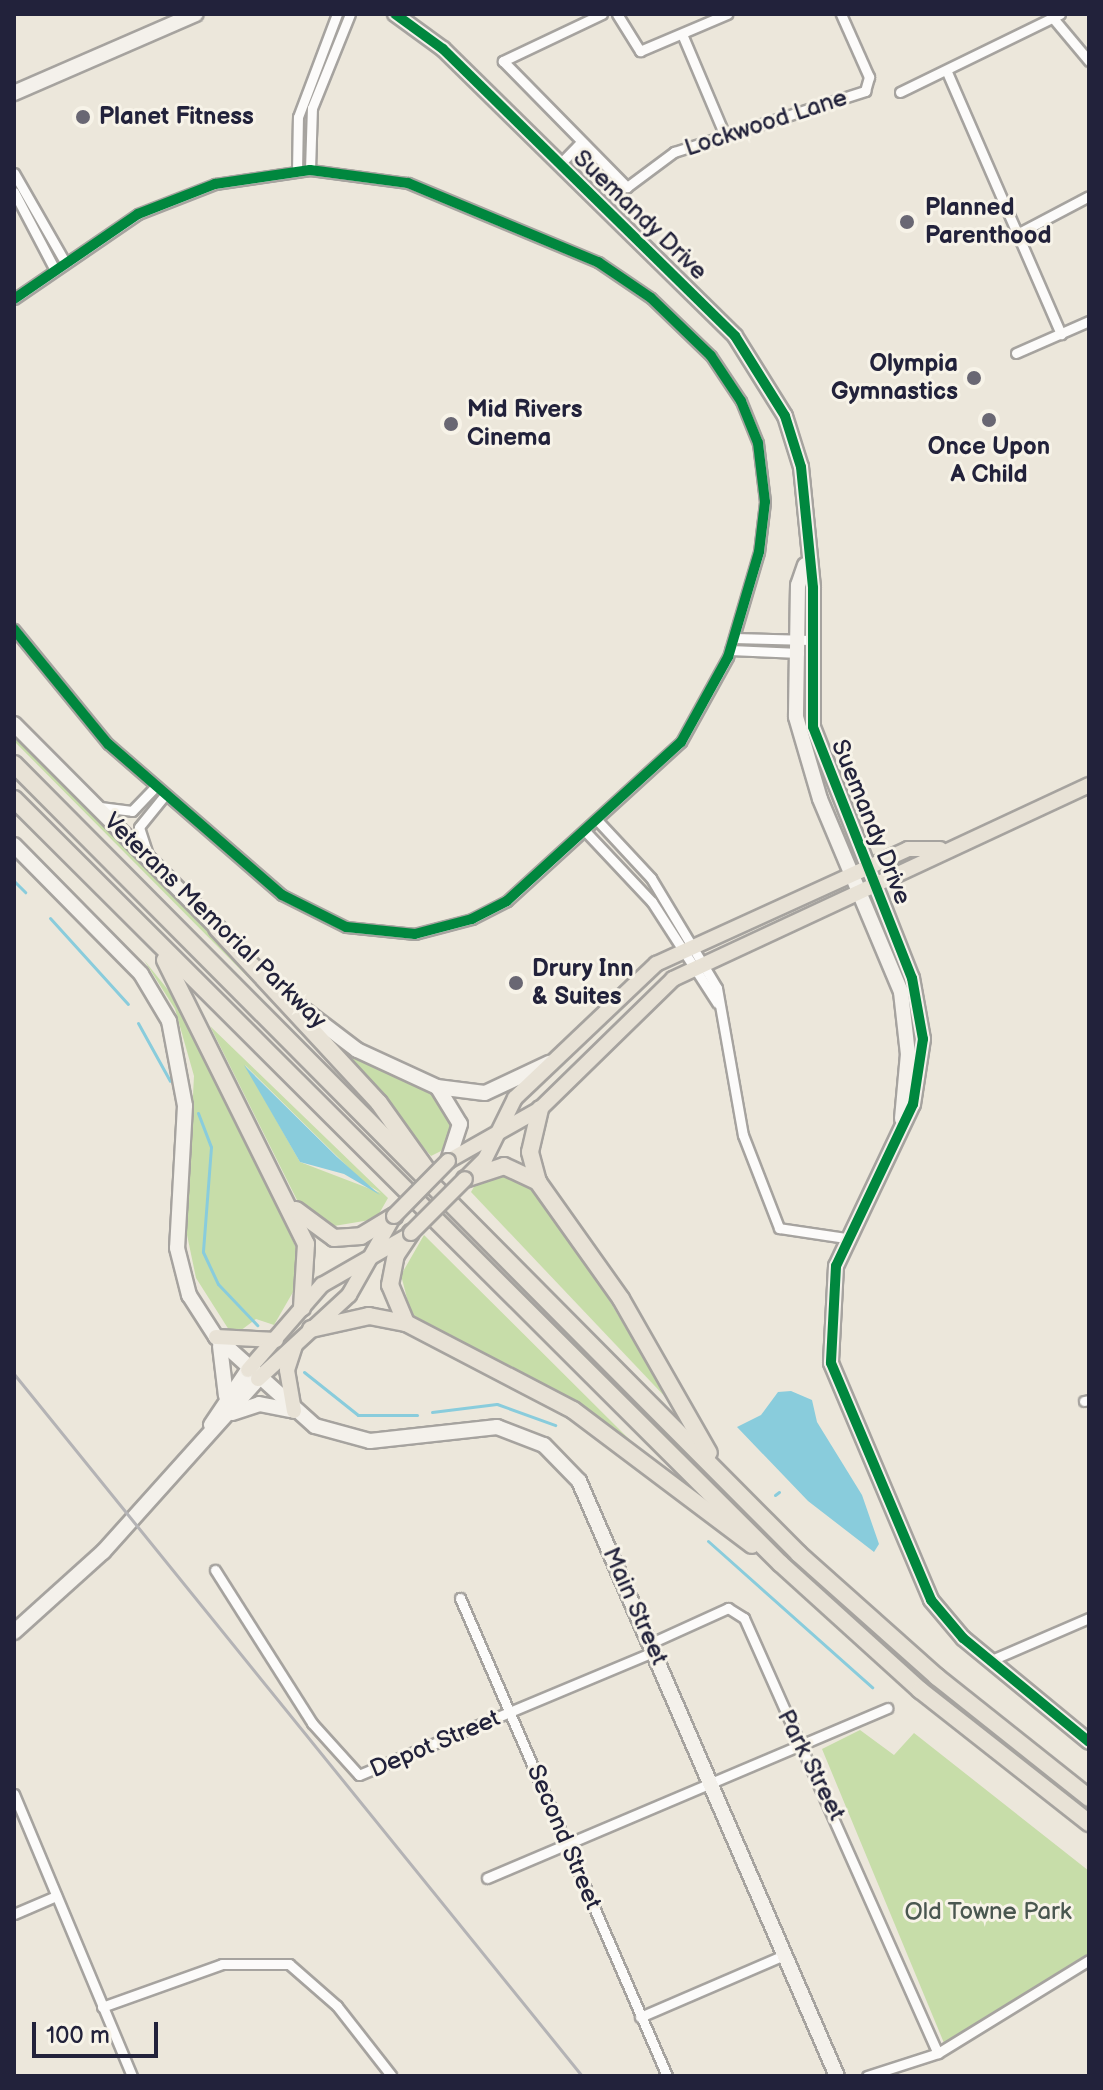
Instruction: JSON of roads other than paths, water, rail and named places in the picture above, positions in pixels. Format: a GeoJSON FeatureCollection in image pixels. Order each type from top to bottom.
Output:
{"type":"FeatureCollection","features":[{"type":"Feature","properties":{"kind":"highway"},"geometry":{"type":"LineString","coordinates":[[14,764],[442,1195],[901,1647],[1089,1798]]}},
{"type":"Feature","properties":{"kind":"highway"},"geometry":{"type":"LineString","coordinates":[[14,799],[159,948],[781,1564],[944,1710],[1089,1823]]}},
{"type":"Feature","properties":{"kind":"highway"},"geometry":{"type":"LineString","coordinates":[[217,928],[405,1134],[442,1195]]}},
{"type":"Feature","properties":{"kind":"highway"},"geometry":{"type":"LineString","coordinates":[[159,948],[289,1204],[310,1263],[302,1308]]}},
{"type":"Feature","properties":{"kind":"highway"},"geometry":{"type":"LineString","coordinates":[[540,1109],[530,1152],[538,1182],[621,1299],[720,1471]]}},
{"type":"Feature","properties":{"kind":"highway"},"geometry":{"type":"LineString","coordinates":[[465,1179],[504,1166],[538,1182]]}},
{"type":"Feature","properties":{"kind":"highway"},"geometry":{"type":"LineString","coordinates":[[289,1204],[334,1238],[361,1236],[394,1216]]}},
{"type":"Feature","properties":{"kind":"highway"},"geometry":{"type":"LineString","coordinates":[[406,1323],[390,1285],[396,1255],[411,1233]]}},
{"type":"Feature","properties":{"kind":"highway"},"geometry":{"type":"LineString","coordinates":[[305,1334],[369,1316],[406,1323],[573,1410],[689,1503],[781,1564]]}},
{"type":"Feature","properties":{"kind":"main road"},"geometry":{"type":"LineString","coordinates":[[253,1374],[349,1295],[394,1216],[448,1161],[540,1109],[635,1011],[698,966],[917,870],[940,849],[1089,785]]}},
{"type":"Feature","properties":{"kind":"main road"},"geometry":{"type":"LineString","coordinates":[[253,1374],[276,1340],[322,1285],[411,1233],[465,1179],[497,1133],[515,1098],[634,981],[687,946],[908,849],[940,849]]}},
{"type":"Feature","properties":{"kind":"main road"},"geometry":{"type":"LineString","coordinates":[[294,1411],[287,1370],[305,1334]]}},
{"type":"Feature","properties":{"kind":"main road"},"geometry":{"type":"LineString","coordinates":[[216,1337],[276,1340]]}},
{"type":"Feature","properties":{"kind":"street"},"geometry":{"type":"LineString","coordinates":[[14,93],[196,14]]}},
{"type":"Feature","properties":{"kind":"street"},"geometry":{"type":"LineString","coordinates":[[297,172],[298,117],[337,14]]}},
{"type":"Feature","properties":{"kind":"street"},"geometry":{"type":"LineString","coordinates":[[310,170],[312,108],[350,14]]}},
{"type":"Feature","properties":{"kind":"street","name":"Suemandy Drive"},"geometry":{"type":"LineString","coordinates":[[395,14],[443,49],[735,336],[770,383],[801,467],[805,565],[813,588],[803,647],[801,744],[901,992],[908,1054],[902,1120]]}},
{"type":"Feature","properties":{"kind":"street"},"geometry":{"type":"LineString","coordinates":[[559,165],[579,144],[504,58],[602,14]]}},
{"type":"Feature","properties":{"kind":"street"},"geometry":{"type":"LineString","coordinates":[[617,14],[637,51],[727,14]]}},
{"type":"Feature","properties":{"kind":"street","name":"Lockwood Lane"},"geometry":{"type":"LineString","coordinates":[[579,144],[627,187],[674,152],[869,87],[841,14]]}},
{"type":"Feature","properties":{"kind":"street"},"geometry":{"type":"LineString","coordinates":[[900,92],[947,72],[1056,16],[1089,61]]}},
{"type":"Feature","properties":{"kind":"street"},"geometry":{"type":"LineString","coordinates":[[682,34],[725,136]]}},
{"type":"Feature","properties":{"kind":"street"},"geometry":{"type":"LineString","coordinates":[[947,72],[1061,334]]}},
{"type":"Feature","properties":{"kind":"street"},"geometry":{"type":"LineString","coordinates":[[14,299],[65,262],[172,199],[310,170],[436,191],[574,251],[638,288],[711,356],[751,422],[764,480],[763,534],[734,638],[681,742],[586,832],[491,911],[436,930],[392,934],[346,927],[295,904],[163,797],[82,716],[14,629]]}},
{"type":"Feature","properties":{"kind":"street"},"geometry":{"type":"LineString","coordinates":[[14,173],[65,262]]}},
{"type":"Feature","properties":{"kind":"street"},"geometry":{"type":"LineString","coordinates":[[14,192],[55,270]]}},
{"type":"Feature","properties":{"kind":"street"},"geometry":{"type":"LineString","coordinates":[[1017,234],[1089,196]]}},
{"type":"Feature","properties":{"kind":"street"},"geometry":{"type":"LineString","coordinates":[[1016,353],[1089,321]]}},
{"type":"Feature","properties":{"kind":"street"},"geometry":{"type":"LineString","coordinates":[[734,638],[803,647]]}},
{"type":"Feature","properties":{"kind":"street"},"geometry":{"type":"LineString","coordinates":[[730,650],[803,647]]}},
{"type":"Feature","properties":{"kind":"street","name":"Suemandy Drive"},"geometry":{"type":"LineString","coordinates":[[803,647],[818,747],[912,978],[922,1028],[919,1084],[846,1238],[829,1314],[839,1390],[922,1584],[989,1661],[1089,1742]]}},
{"type":"Feature","properties":{"kind":"street","name":"Veterans Memorial Parkway"},"geometry":{"type":"LineString","coordinates":[[14,724],[217,928],[326,1029],[437,1087],[485,1093],[549,1063]]}},
{"type":"Feature","properties":{"kind":"street"},"geometry":{"type":"LineString","coordinates":[[95,806],[125,813],[154,788]]}},
{"type":"Feature","properties":{"kind":"street"},"geometry":{"type":"LineString","coordinates":[[150,861],[139,827],[163,797]]}},
{"type":"Feature","properties":{"kind":"street"},"geometry":{"type":"LineString","coordinates":[[598,821],[651,878],[717,1003],[743,1135],[779,1228],[846,1238]]}},
{"type":"Feature","properties":{"kind":"street"},"geometry":{"type":"LineString","coordinates":[[586,832],[632,875],[687,946]]}},
{"type":"Feature","properties":{"kind":"street"},"geometry":{"type":"LineString","coordinates":[[14,845],[141,974],[169,1021],[185,1106],[177,1248],[189,1295],[216,1337],[228,1371],[226,1396],[211,1425],[103,1552],[14,1632]]}},
{"type":"Feature","properties":{"kind":"street"},"geometry":{"type":"LineString","coordinates":[[437,1087],[460,1124],[448,1161]]}},
{"type":"Feature","properties":{"kind":"street","name":"Main Street"},"geometry":{"type":"LineString","coordinates":[[216,1337],[294,1411],[358,1440],[484,1426],[544,1445],[579,1481],[837,2076]]}},
{"type":"Feature","properties":{"kind":"street"},"geometry":{"type":"LineString","coordinates":[[226,1396],[253,1374]]}},
{"type":"Feature","properties":{"kind":"street"},"geometry":{"type":"LineString","coordinates":[[225,1416],[253,1374]]}},
{"type":"Feature","properties":{"kind":"street"},"geometry":{"type":"LineString","coordinates":[[211,1425],[225,1416],[259,1404],[294,1411]]}},
{"type":"Feature","properties":{"kind":"street","name":"Depot Street"},"geometry":{"type":"LineString","coordinates":[[215,1570],[263,1653],[352,1772],[369,1775],[653,1647]]}},
{"type":"Feature","properties":{"kind":"street","name":"Second Street"},"geometry":{"type":"LineString","coordinates":[[460,1598],[667,2076]]}},
{"type":"Feature","properties":{"kind":"street","name":"Park Street"},"geometry":{"type":"LineString","coordinates":[[653,1647],[737,1609],[800,1746],[813,1760],[938,2053]]}},
{"type":"Feature","properties":{"kind":"street"},"geometry":{"type":"LineString","coordinates":[[989,1661],[1089,1618]]}},
{"type":"Feature","properties":{"kind":"street"},"geometry":{"type":"LineString","coordinates":[[487,1878],[887,1708]]}},
{"type":"Feature","properties":{"kind":"street"},"geometry":{"type":"LineString","coordinates":[[14,1794],[132,2076]]}},
{"type":"Feature","properties":{"kind":"street"},"geometry":{"type":"LineString","coordinates":[[14,1914],[56,1896]]}},
{"type":"Feature","properties":{"kind":"street"},"geometry":{"type":"LineString","coordinates":[[640,2017],[786,1954]]}},
{"type":"Feature","properties":{"kind":"street"},"geometry":{"type":"LineString","coordinates":[[867,2076],[938,2053],[1089,1960]]}},
{"type":"Feature","properties":{"kind":"street"},"geometry":{"type":"LineString","coordinates":[[102,2007],[222,1964],[289,1964],[337,2006],[391,2075]]}},
{"type":"Feature","properties":{"kind":"water"},"geometry":{"type":"Polygon","coordinates":[[[244,1065],[380,1195],[344,1174],[300,1162],[244,1065]]]}},
{"type":"Feature","properties":{"kind":"water"},"geometry":{"type":"Polygon","coordinates":[[[791,1391],[812,1400],[817,1422],[862,1495],[879,1544],[874,1552],[808,1501],[737,1427],[761,1415],[778,1392],[791,1391]]]}},
{"type":"Feature","properties":{"kind":"waterway"},"geometry":{"type":"LineString","coordinates":[[14,881],[25,892]]}},
{"type":"Feature","properties":{"kind":"waterway"},"geometry":{"type":"LineString","coordinates":[[50,918],[128,1004]]}},
{"type":"Feature","properties":{"kind":"waterway"},"geometry":{"type":"LineString","coordinates":[[138,1023],[170,1081]]}},
{"type":"Feature","properties":{"kind":"waterway"},"geometry":{"type":"LineString","coordinates":[[198,1113],[211,1147],[203,1252],[218,1284],[257,1325]]}},
{"type":"Feature","properties":{"kind":"waterway"},"geometry":{"type":"LineString","coordinates":[[304,1372],[358,1415],[417,1415]]}},
{"type":"Feature","properties":{"kind":"waterway"},"geometry":{"type":"LineString","coordinates":[[432,1412],[497,1404],[555,1425]]}},
{"type":"Feature","properties":{"kind":"waterway"},"geometry":{"type":"LineString","coordinates":[[775,1495],[779,1492]]}},
{"type":"Feature","properties":{"kind":"waterway"},"geometry":{"type":"LineString","coordinates":[[708,1541],[872,1687]]}},
{"type":"Feature","properties":{"kind":"railway"},"geometry":{"type":"LineString","coordinates":[[14,1374],[582,2076]]}},
{"type":"Feature","properties":{"kind":"place","name":"Planet Fitness"},"geometry":{"type":"Point","coordinates":[83,117]}},
{"type":"Feature","properties":{"kind":"place","name":"Planned Parenthood"},"geometry":{"type":"Point","coordinates":[907,222]}},
{"type":"Feature","properties":{"kind":"place","name":"Olympia Gymnastics"},"geometry":{"type":"Point","coordinates":[974,378]}},
{"type":"Feature","properties":{"kind":"place","name":"Once Upon A Child"},"geometry":{"type":"Point","coordinates":[989,420]}},
{"type":"Feature","properties":{"kind":"place","name":"Mid Rivers Cinema"},"geometry":{"type":"Point","coordinates":[451,424]}},
{"type":"Feature","properties":{"kind":"place","name":"Drury Inn & Suites"},"geometry":{"type":"Point","coordinates":[516,983]}},
{"type":"Feature","properties":{"kind":"park label","name":"Old Towne Park"},"geometry":{"type":"Point","coordinates":[988,1912]}}]}
